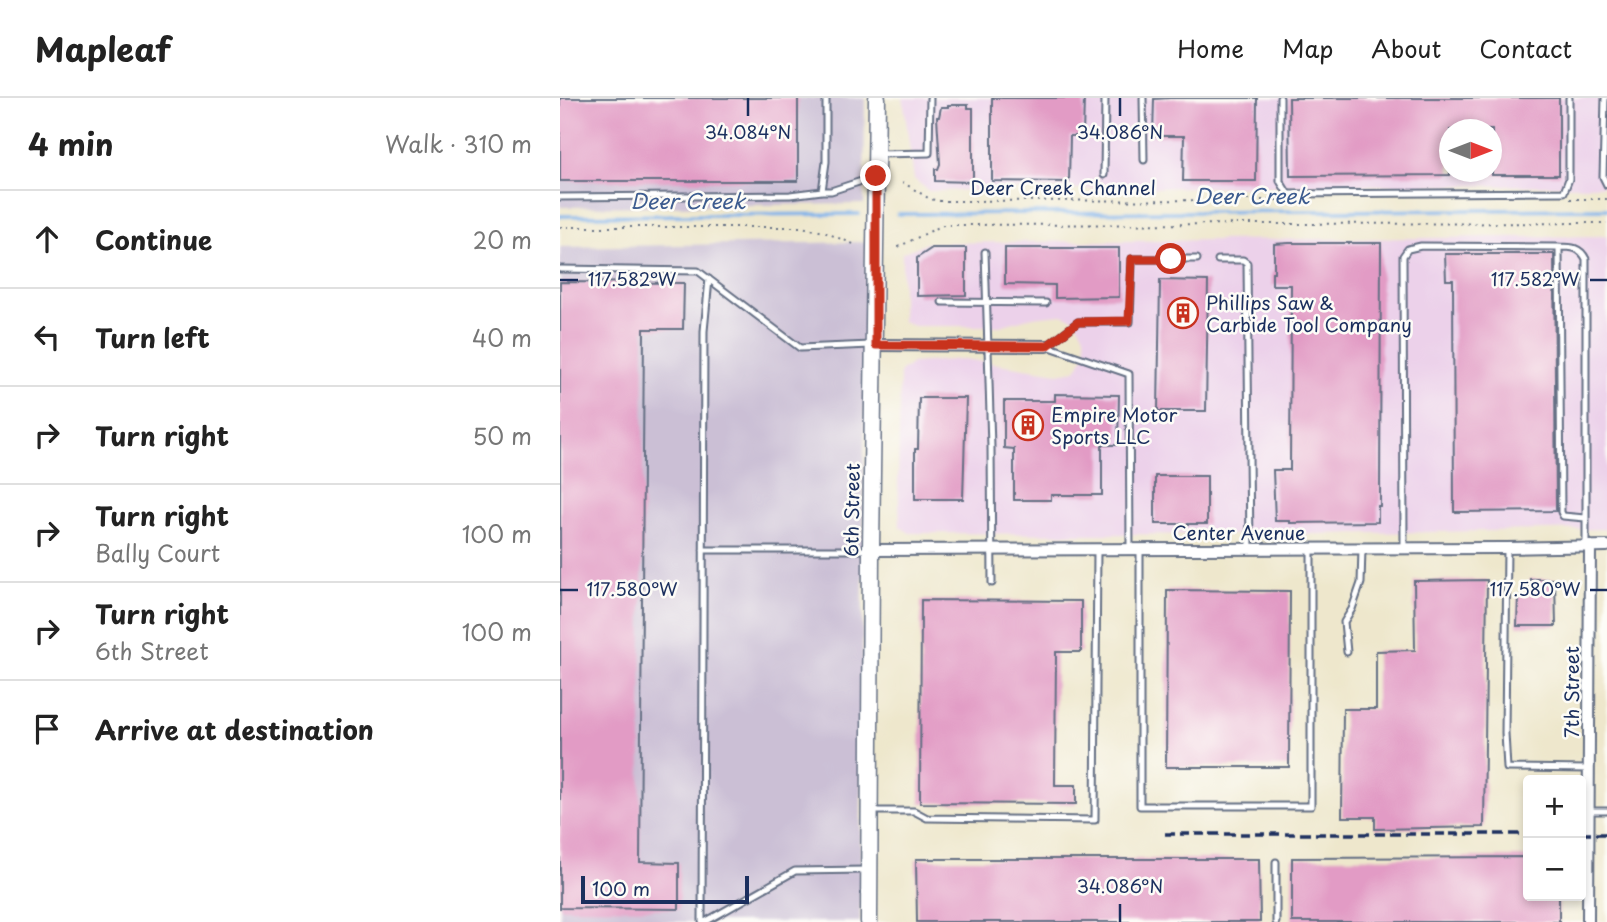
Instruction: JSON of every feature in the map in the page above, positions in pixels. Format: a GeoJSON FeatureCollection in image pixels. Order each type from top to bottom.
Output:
{"type":"FeatureCollection","features":[{"type":"Feature","properties":{"kind":"main road","name":"6th Street"},"geometry":{"type":"LineString","coordinates":[[869,922],[877,98]]}},
{"type":"Feature","properties":{"kind":"street"},"geometry":{"type":"LineString","coordinates":[[876,345],[1047,346]]}},
{"type":"Feature","properties":{"kind":"street","name":"7th Street"},"geometry":{"type":"LineString","coordinates":[[1588,546],[1588,922]]}},
{"type":"Feature","properties":{"kind":"street","name":"Center Avenue"},"geometry":{"type":"LineString","coordinates":[[871,550],[1607,546]]}},
{"type":"Feature","properties":{"kind":"lane"},"geometry":{"type":"LineString","coordinates":[[822,191],[826,162],[826,98]]}},
{"type":"Feature","properties":{"kind":"lane"},"geometry":{"type":"LineString","coordinates":[[876,154],[929,153],[930,98]]}},
{"type":"Feature","properties":{"kind":"lane"},"geometry":{"type":"LineString","coordinates":[[1104,175],[1105,98]]}},
{"type":"Feature","properties":{"kind":"lane"},"geometry":{"type":"LineString","coordinates":[[1143,98],[1144,160]]}},
{"type":"Feature","properties":{"kind":"lane"},"geometry":{"type":"LineString","coordinates":[[1280,98],[1280,181],[1288,194],[1302,194],[1564,192],[1569,179],[1569,98]]}},
{"type":"Feature","properties":{"kind":"lane"},"geometry":{"type":"LineString","coordinates":[[1605,98],[1603,177],[1607,185]]}},
{"type":"Feature","properties":{"kind":"lane"},"geometry":{"type":"LineString","coordinates":[[560,197],[790,195],[831,191],[876,176]]}},
{"type":"Feature","properties":{"kind":"lane"},"geometry":{"type":"LineString","coordinates":[[1404,549],[1404,256],[1408,249],[1421,246],[1574,247],[1582,251],[1586,259],[1588,546]]}},
{"type":"Feature","properties":{"kind":"lane"},"geometry":{"type":"LineString","coordinates":[[1559,247],[1561,512],[1568,518],[1586,518]]}},
{"type":"Feature","properties":{"kind":"lane"},"geometry":{"type":"LineString","coordinates":[[985,253],[992,583]]}},
{"type":"Feature","properties":{"kind":"lane"},"geometry":{"type":"LineString","coordinates":[[1047,346],[1078,322],[1129,321],[1132,259],[1197,259]]}},
{"type":"Feature","properties":{"kind":"lane"},"geometry":{"type":"LineString","coordinates":[[1219,260],[1243,260],[1247,263],[1250,549]]}},
{"type":"Feature","properties":{"kind":"lane"},"geometry":{"type":"LineString","coordinates":[[560,269],[698,271],[800,348],[876,345]]}},
{"type":"Feature","properties":{"kind":"lane"},"geometry":{"type":"LineString","coordinates":[[709,279],[704,331],[703,922],[795,870],[869,870]]}},
{"type":"Feature","properties":{"kind":"lane"},"geometry":{"type":"LineString","coordinates":[[942,302],[1046,303]]}},
{"type":"Feature","properties":{"kind":"lane"},"geometry":{"type":"LineString","coordinates":[[1047,346],[1129,374],[1140,806],[1311,806],[1311,549]]}},
{"type":"Feature","properties":{"kind":"lane"},"geometry":{"type":"LineString","coordinates":[[1507,548],[1507,768],[1588,769]]}},
{"type":"Feature","properties":{"kind":"lane"},"geometry":{"type":"LineString","coordinates":[[870,811],[914,811],[927,818],[1096,820],[1097,549]]}},
{"type":"Feature","properties":{"kind":"lane"},"geometry":{"type":"LineString","coordinates":[[1347,652],[1344,622],[1352,609],[1361,583],[1362,549]]}},
{"type":"Feature","properties":{"kind":"lane"},"geometry":{"type":"LineString","coordinates":[[703,550],[871,550]]}},
{"type":"Feature","properties":{"kind":"lane"},"geometry":{"type":"LineString","coordinates":[[1588,811],[1607,811]]}},
{"type":"Feature","properties":{"kind":"lane"},"geometry":{"type":"LineString","coordinates":[[1276,862],[1276,922]]}},
{"type":"Feature","properties":{"kind":"path","name":"Deer Creek Channel"},"geometry":{"type":"LineString","coordinates":[[902,182],[930,200],[940,201],[1280,201]]}},
{"type":"Feature","properties":{"kind":"path"},"geometry":{"type":"LineString","coordinates":[[1566,200],[1607,199]]}},
{"type":"Feature","properties":{"kind":"path"},"geometry":{"type":"LineString","coordinates":[[898,247],[943,225],[1607,223]]}},
{"type":"Feature","properties":{"kind":"path"},"geometry":{"type":"LineString","coordinates":[[560,227],[802,227],[824,232],[856,245]]}},
{"type":"Feature","properties":{"kind":"shaded area"},"geometry":{"type":"Polygon","coordinates":[[[560,98],[865,98],[864,204],[560,207],[560,98]]]}},
{"type":"Feature","properties":{"kind":"shaded area"},"geometry":{"type":"Polygon","coordinates":[[[903,98],[1607,98],[1607,186],[1343,185],[929,191],[914,179],[903,98]]]}},
{"type":"Feature","properties":{"kind":"shaded area"},"geometry":{"type":"Polygon","coordinates":[[[1607,236],[1607,529],[1258,535],[910,533],[900,527],[900,372],[912,363],[964,359],[1058,373],[1076,370],[1086,352],[1085,337],[1075,319],[1062,314],[1032,317],[1000,326],[914,326],[902,321],[902,253],[926,243],[1607,236]]]}},
{"type":"Feature","properties":{"kind":"shaded area"},"geometry":{"type":"Polygon","coordinates":[[[866,242],[860,922],[560,922],[560,247],[866,242]]]}},
{"type":"Feature","properties":{"kind":"building"},"geometry":{"type":"Polygon","coordinates":[[[560,98],[798,98],[798,181],[560,181],[560,98]]]}},
{"type":"Feature","properties":{"kind":"building"},"geometry":{"type":"Polygon","coordinates":[[[992,98],[1084,98],[1083,136],[1070,136],[1069,182],[992,181],[992,98]]]}},
{"type":"Feature","properties":{"kind":"building"},"geometry":{"type":"Polygon","coordinates":[[[1257,98],[1256,181],[1183,181],[1184,136],[1153,136],[1154,99],[1257,98]]]}},
{"type":"Feature","properties":{"kind":"building"},"geometry":{"type":"Polygon","coordinates":[[[1289,98],[1559,98],[1559,175],[1502,175],[1502,119],[1439,119],[1439,175],[1290,176],[1289,98]]]}},
{"type":"Feature","properties":{"kind":"building"},"geometry":{"type":"Polygon","coordinates":[[[968,105],[968,108],[973,108],[973,182],[935,181],[935,169],[938,169],[940,164],[937,117],[941,107],[968,105]]]}},
{"type":"Feature","properties":{"kind":"building"},"geometry":{"type":"Polygon","coordinates":[[[1381,243],[1378,522],[1275,521],[1273,470],[1290,470],[1291,285],[1272,285],[1272,272],[1274,244],[1381,243]]]}},
{"type":"Feature","properties":{"kind":"building"},"geometry":{"type":"Polygon","coordinates":[[[932,248],[966,248],[966,295],[917,296],[917,258],[932,248]]]}},
{"type":"Feature","properties":{"kind":"building"},"geometry":{"type":"Polygon","coordinates":[[[1005,248],[1119,248],[1119,297],[1055,298],[1055,285],[1005,284],[1005,248]]]}},
{"type":"Feature","properties":{"kind":"building"},"geometry":{"type":"Polygon","coordinates":[[[1445,254],[1554,254],[1556,511],[1454,512],[1453,280],[1446,280],[1445,254]]]}},
{"type":"Feature","properties":{"kind":"building"},"geometry":{"type":"Polygon","coordinates":[[[1160,280],[1208,281],[1206,411],[1158,411],[1160,280]]]}},
{"type":"Feature","properties":{"kind":"building"},"geometry":{"type":"Polygon","coordinates":[[[560,282],[684,283],[683,329],[644,329],[640,862],[679,863],[679,909],[560,908],[560,282]]]}},
{"type":"Feature","properties":{"kind":"building"},"geometry":{"type":"Polygon","coordinates":[[[1055,394],[1119,395],[1118,445],[1102,445],[1102,495],[1051,495],[1051,500],[1014,500],[1014,449],[1004,448],[1004,401],[1055,401],[1055,394]]]}},
{"type":"Feature","properties":{"kind":"building"},"geometry":{"type":"Polygon","coordinates":[[[919,398],[966,398],[963,499],[915,499],[919,398]]]}},
{"type":"Feature","properties":{"kind":"building"},"geometry":{"type":"Polygon","coordinates":[[[1155,476],[1207,476],[1207,524],[1155,524],[1155,476]]]}},
{"type":"Feature","properties":{"kind":"building"},"geometry":{"type":"Polygon","coordinates":[[[1530,579],[1555,579],[1556,626],[1517,626],[1518,596],[1529,596],[1530,579]]]}},
{"type":"Feature","properties":{"kind":"building"},"geometry":{"type":"Polygon","coordinates":[[[1487,580],[1484,827],[1375,829],[1375,817],[1342,817],[1343,709],[1376,709],[1376,651],[1415,650],[1414,581],[1487,580]]]}},
{"type":"Feature","properties":{"kind":"building"},"geometry":{"type":"Polygon","coordinates":[[[1167,590],[1290,591],[1289,767],[1166,767],[1167,590]]]}},
{"type":"Feature","properties":{"kind":"building"},"geometry":{"type":"Polygon","coordinates":[[[921,600],[1081,601],[1081,652],[1056,652],[1055,785],[1076,785],[1076,804],[920,803],[921,600]]]}},
{"type":"Feature","properties":{"kind":"building"},"geometry":{"type":"Polygon","coordinates":[[[1523,857],[1523,901],[1559,901],[1559,922],[1292,922],[1292,858],[1523,857]]]}},
{"type":"Feature","properties":{"kind":"building"},"geometry":{"type":"Polygon","coordinates":[[[916,859],[1259,859],[1260,922],[917,922],[916,859]]]}},
{"type":"Feature","properties":{"kind":"waterway","name":"Deer Creek"},"geometry":{"type":"LineString","coordinates":[[898,214],[1607,209]]}},
{"type":"Feature","properties":{"kind":"waterway","name":"Deer Creek"},"geometry":{"type":"LineString","coordinates":[[560,216],[859,214]]}},
{"type":"Feature","properties":{"kind":"railway"},"geometry":{"type":"LineString","coordinates":[[1165,834],[1523,834]]}},
{"type":"Feature","properties":{"kind":"railway"},"geometry":{"type":"LineString","coordinates":[[1586,834],[1607,834]]}},
{"type":"Feature","properties":{"kind":"place","name":"Phillips Saw & Carbide Tool Company"},"geometry":{"type":"Point","coordinates":[1183,313]}},
{"type":"Feature","properties":{"kind":"place","name":"Empire Motor Sports LLC"},"geometry":{"type":"Point","coordinates":[1028,425]}},
{"type":"Feature","properties":{"kind":"route"},"geometry":{"type":"LineString","coordinates":[[876,176],[876,345],[1047,346],[1078,322],[1129,321],[1132,259],[1171,259]]}}]}
